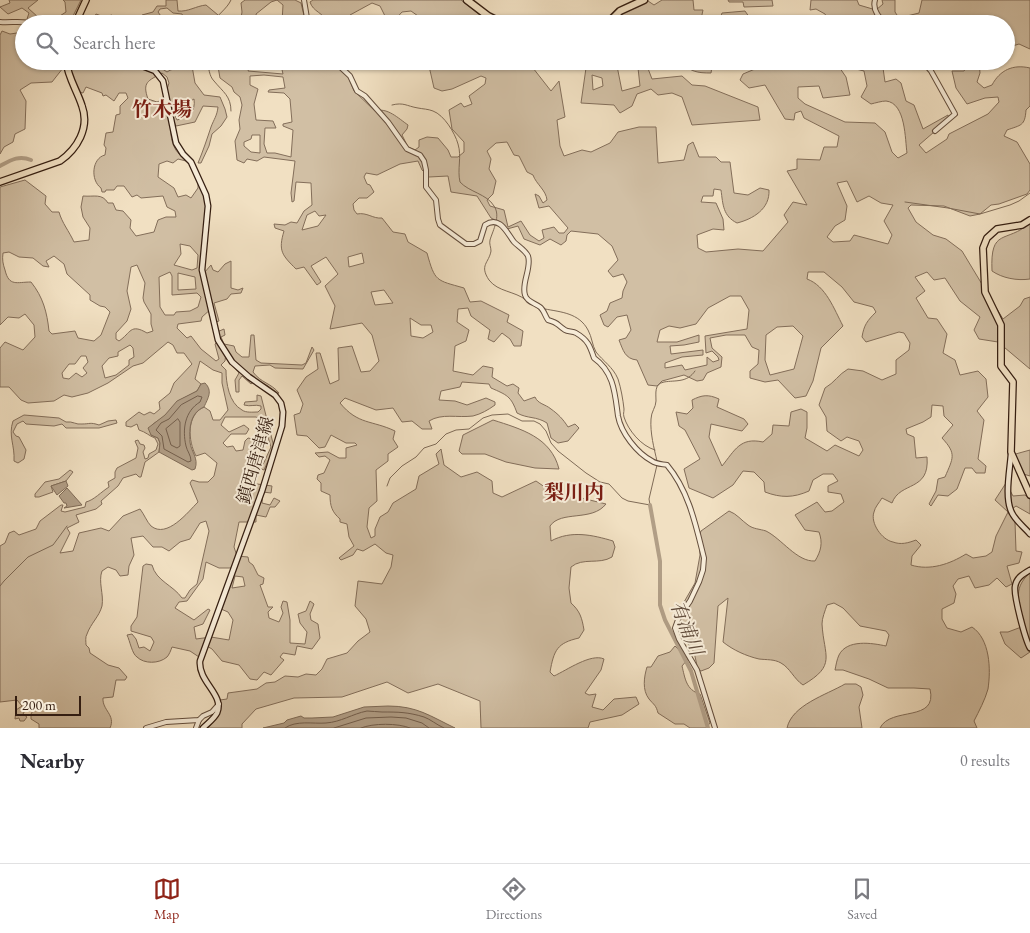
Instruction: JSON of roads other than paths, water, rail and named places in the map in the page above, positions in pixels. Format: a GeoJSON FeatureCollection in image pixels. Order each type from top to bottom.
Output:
{"type":"FeatureCollection","features":[{"type":"Feature","properties":{"kind":"highway"},"geometry":{"type":"LineString","coordinates":[[467,0],[487,15]]}},
{"type":"Feature","properties":{"kind":"highway"},"geometry":{"type":"LineString","coordinates":[[616,15],[620,11],[644,0]]}},
{"type":"Feature","properties":{"kind":"main road"},"geometry":{"type":"LineString","coordinates":[[79,15],[86,0]]}},
{"type":"Feature","properties":{"kind":"main road"},"geometry":{"type":"LineString","coordinates":[[0,182],[60,161],[68,156],[78,142],[84,126],[84,116],[68,70]]}},
{"type":"Feature","properties":{"kind":"main road","name":"鎮西唐津線"},"geometry":{"type":"LineString","coordinates":[[152,70],[163,81],[176,143],[183,154],[192,162],[206,195],[208,206],[202,270],[218,340],[232,362],[249,377],[275,395],[283,412],[282,426],[262,491],[200,661],[201,674],[216,695],[218,704]]}},
{"type":"Feature","properties":{"kind":"main road"},"geometry":{"type":"LineString","coordinates":[[1030,220],[1022,226],[996,229],[987,238],[983,248],[986,296],[1001,324],[1001,366],[1013,382],[1009,508],[1016,520],[1030,534]]}},
{"type":"Feature","properties":{"kind":"main road"},"geometry":{"type":"LineString","coordinates":[[1011,452],[1030,495]]}},
{"type":"Feature","properties":{"kind":"main road"},"geometry":{"type":"LineString","coordinates":[[1030,570],[1018,578],[1015,587],[1021,621],[1030,648]]}},
{"type":"Feature","properties":{"kind":"main road"},"geometry":{"type":"LineString","coordinates":[[203,728],[215,716],[218,704]]}},
{"type":"Feature","properties":{"kind":"street"},"geometry":{"type":"LineString","coordinates":[[304,0],[306,15]]}},
{"type":"Feature","properties":{"kind":"street"},"geometry":{"type":"LineString","coordinates":[[876,0],[874,4],[877,15]]}},
{"type":"Feature","properties":{"kind":"street"},"geometry":{"type":"LineString","coordinates":[[0,22],[15,22]]}},
{"type":"Feature","properties":{"kind":"street"},"geometry":{"type":"LineString","coordinates":[[344,70],[350,76],[357,91],[365,96],[388,122],[407,150],[420,154],[426,170],[426,187],[436,200],[438,219],[443,228],[466,244],[474,244],[480,241],[485,225],[495,222],[506,230],[524,251],[528,260],[525,291],[527,298],[541,308],[548,320],[558,322],[567,331],[577,334],[588,343],[594,358],[609,375],[616,395],[618,418],[631,443],[654,463],[668,467],[680,484],[690,507],[704,558],[704,565],[695,592],[676,622],[676,634],[697,670],[715,728]]}},
{"type":"Feature","properties":{"kind":"street"},"geometry":{"type":"LineString","coordinates":[[929,70],[955,114],[935,132]]}},
{"type":"Feature","properties":{"kind":"street"},"geometry":{"type":"LineString","coordinates":[[196,728],[202,716],[212,712],[218,704]]}},
{"type":"Feature","properties":{"kind":"street"},"geometry":{"type":"LineString","coordinates":[[146,728],[166,722],[199,720]]}},
{"type":"Feature","properties":{"kind":"water"},"geometry":{"type":"Polygon","coordinates":[[[205,383],[209,389],[208,398],[204,407],[193,417],[190,426],[190,442],[196,462],[195,469],[192,470],[159,452],[160,443],[158,438],[151,435],[148,428],[165,415],[177,401],[197,391],[201,384],[205,383]]]}},
{"type":"Feature","properties":{"kind":"water"},"geometry":{"type":"Polygon","coordinates":[[[66,481],[68,486],[57,495],[51,486],[66,481]]]}},
{"type":"Feature","properties":{"kind":"water"},"geometry":{"type":"Polygon","coordinates":[[[67,488],[82,505],[64,508],[67,506],[66,503],[59,496],[67,488]]]}},
{"type":"Feature","properties":{"kind":"water"},"geometry":{"type":"Polygon","coordinates":[[[388,706],[415,710],[455,728],[263,728],[284,723],[287,720],[301,716],[304,718],[333,717],[364,707],[388,706]]]}},
{"type":"Feature","properties":{"kind":"waterway"},"geometry":{"type":"LineString","coordinates":[[219,15],[231,0]]}},
{"type":"Feature","properties":{"kind":"waterway"},"geometry":{"type":"LineString","coordinates":[[209,70],[211,77],[226,94],[231,111]]}},
{"type":"Feature","properties":{"kind":"waterway"},"geometry":{"type":"LineString","coordinates":[[392,105],[402,104],[431,110],[441,116],[452,130],[459,149],[460,182],[491,202],[497,214],[490,241],[491,251],[485,267],[486,275],[497,287],[526,300]]}},
{"type":"Feature","properties":{"kind":"waterway"},"geometry":{"type":"LineString","coordinates":[[0,166],[19,158],[31,160]]}},
{"type":"Feature","properties":{"kind":"waterway"},"geometry":{"type":"LineString","coordinates":[[905,202],[980,214],[1010,205],[1030,193]]}},
{"type":"Feature","properties":{"kind":"waterway"},"geometry":{"type":"LineString","coordinates":[[529,303],[538,308]]}},
{"type":"Feature","properties":{"kind":"waterway"},"geometry":{"type":"LineString","coordinates":[[545,309],[569,314],[584,324],[596,352],[611,368],[618,379],[624,417],[629,427],[640,441],[655,450]]}},
{"type":"Feature","properties":{"kind":"waterway"},"geometry":{"type":"LineString","coordinates":[[657,461],[652,440],[651,424],[651,416],[656,403],[657,387],[664,382],[688,378],[695,371]]}},
{"type":"Feature","properties":{"kind":"waterway"},"geometry":{"type":"LineString","coordinates":[[387,486],[390,478],[424,448],[436,444],[446,434],[456,430],[469,429],[483,418],[492,415],[508,414],[522,421],[534,421],[540,424],[558,451],[586,473],[600,482],[609,484],[622,498],[628,501],[650,505],[649,499],[657,465]]}},
{"type":"Feature","properties":{"kind":"waterway","name":"有浦川"},"geometry":{"type":"LineString","coordinates":[[650,505],[660,561],[660,605],[665,620],[691,671],[708,728]]}},
{"type":"Feature","properties":{"kind":"waterway"},"geometry":{"type":"LineString","coordinates":[[0,586],[28,557],[53,545],[67,526]]}},
{"type":"Feature","properties":{"kind":"district","name":"竹木場"},"geometry":{"type":"Point","coordinates":[162,109]}},
{"type":"Feature","properties":{"kind":"district","name":"梨川内"},"geometry":{"type":"Point","coordinates":[574,492]}}]}
